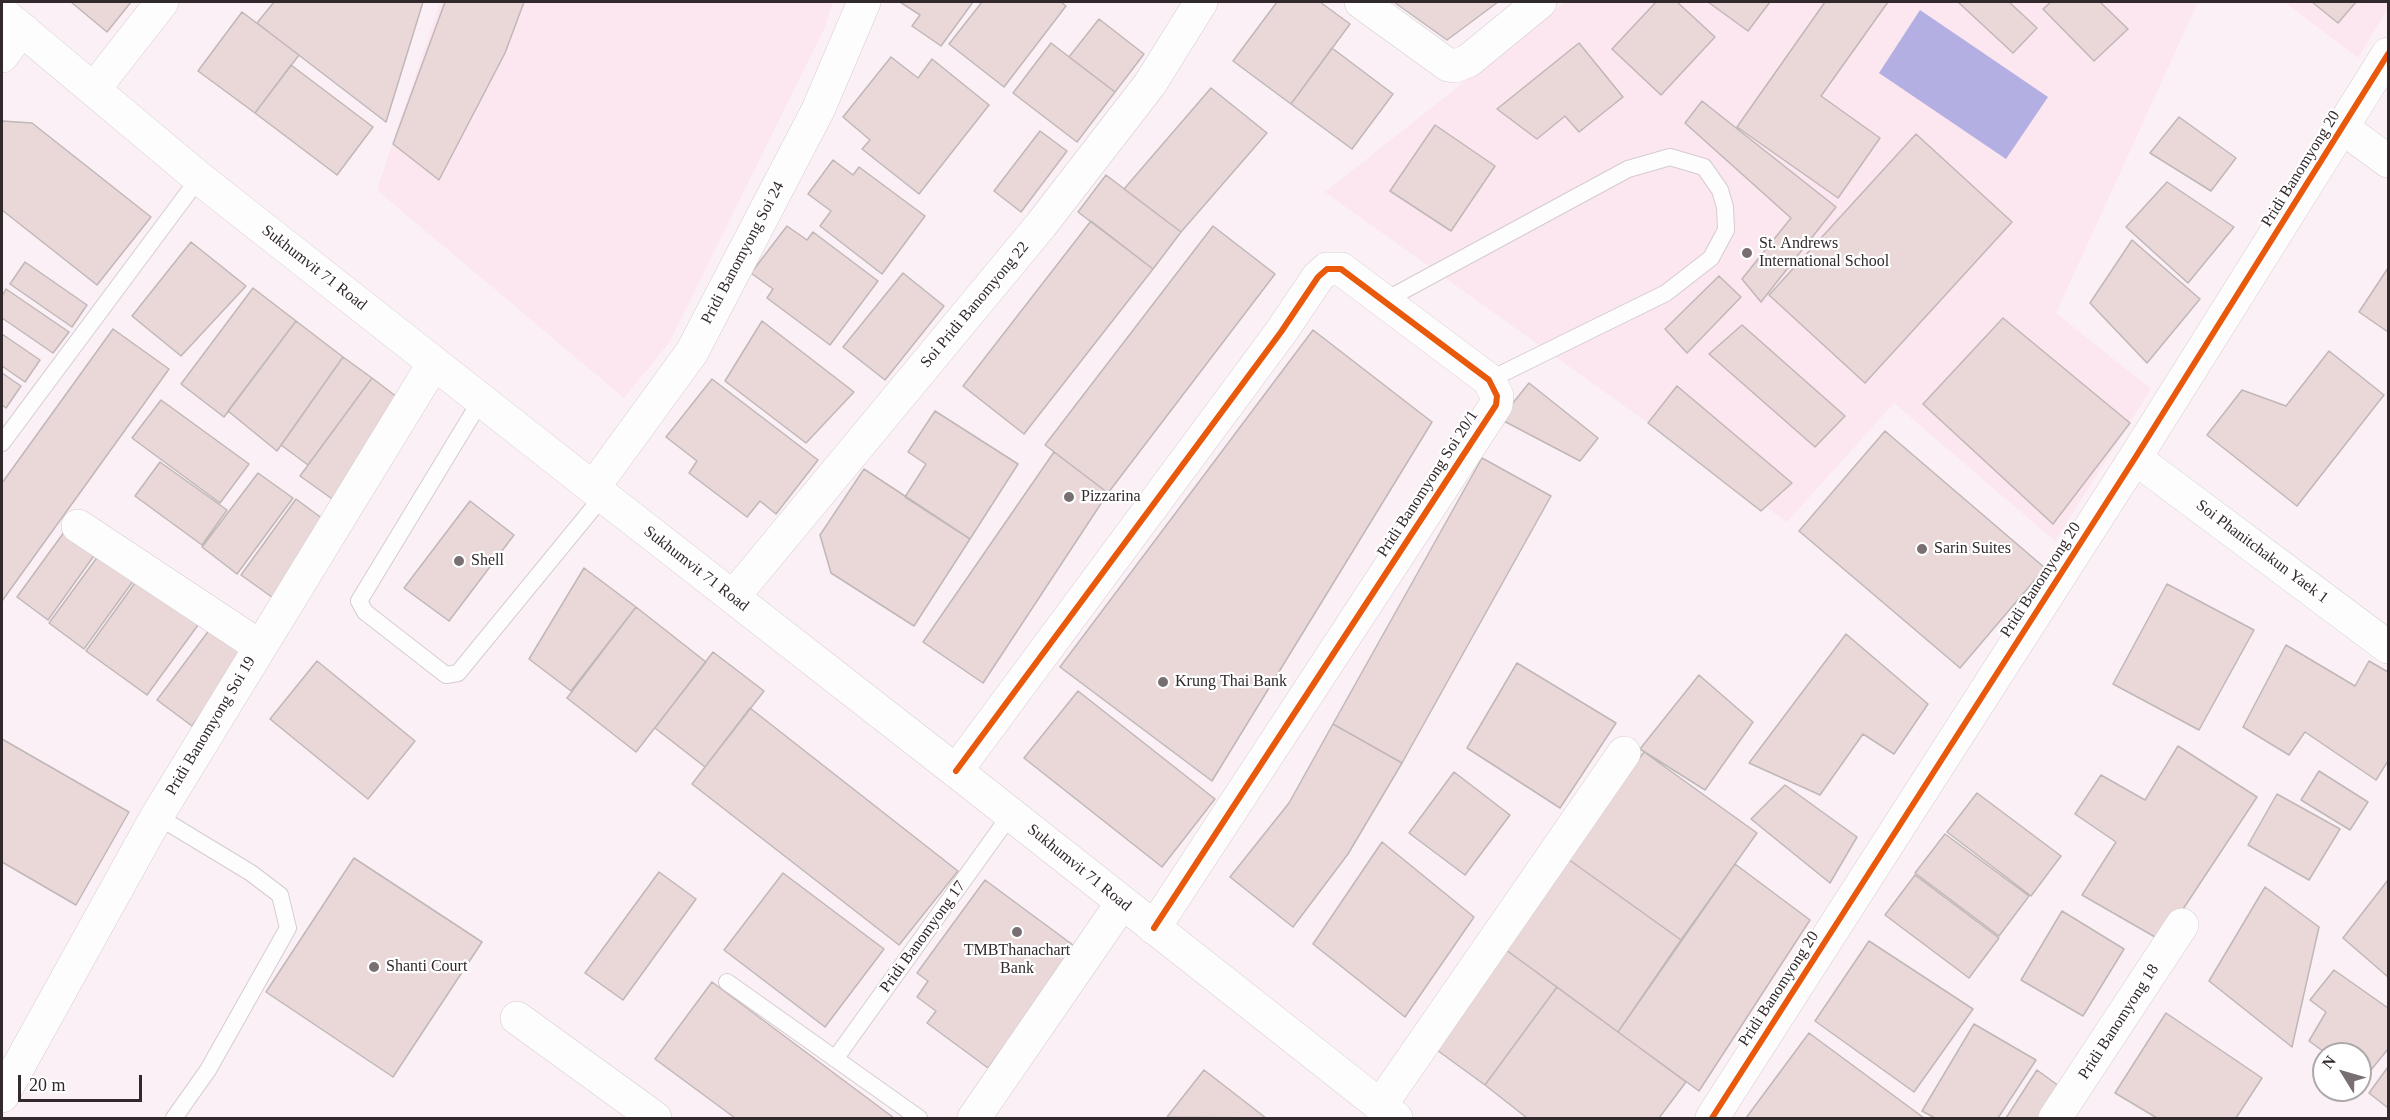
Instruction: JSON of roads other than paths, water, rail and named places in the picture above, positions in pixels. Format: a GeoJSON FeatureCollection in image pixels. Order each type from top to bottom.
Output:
{"type":"FeatureCollection","features":[{"type":"Feature","properties":{"kind":"street"},"geometry":{"type":"LineString","coordinates":[[94,89],[162,2]]}},
{"type":"Feature","properties":{"kind":"street","name":"Pridi Banomyong Soi 24"},"geometry":{"type":"LineString","coordinates":[[598,492],[692,351],[818,110],[864,2]]}},
{"type":"Feature","properties":{"kind":"street","name":"Soi Pridi Banomyong 22"},"geometry":{"type":"LineString","coordinates":[[733,597],[1041,225],[1150,84],[1201,2]]}},
{"type":"Feature","properties":{"kind":"street"},"geometry":{"type":"LineString","coordinates":[[1360,2],[1448,65],[1455,66],[1468,61],[1540,2]]}},
{"type":"Feature","properties":{"kind":"street"},"geometry":{"type":"LineString","coordinates":[[2,56],[12,21]]}},
{"type":"Feature","properties":{"kind":"street","name":"Sukhumvit 71 Road"},"geometry":{"type":"LineString","coordinates":[[12,21],[199,178],[1011,814],[1383,1114]]}},
{"type":"Feature","properties":{"kind":"street","name":"Pridi Banomyong 20"},"geometry":{"type":"LineString","coordinates":[[1712,1119],[2135,458],[2388,54]]}},
{"type":"Feature","properties":{"kind":"street"},"geometry":{"type":"LineString","coordinates":[[2343,128],[2388,161]]}},
{"type":"Feature","properties":{"kind":"street"},"geometry":{"type":"LineString","coordinates":[[956,771],[1260,361],[1318,277],[1327,269],[1341,269],[1489,380]]}},
{"type":"Feature","properties":{"kind":"street","name":"Pridi Banomyong Soi 19"},"geometry":{"type":"LineString","coordinates":[[2,1096],[157,816],[434,363]]}},
{"type":"Feature","properties":{"kind":"street","name":"Pridi Banomyong Soi 20/1"},"geometry":{"type":"LineString","coordinates":[[1154,928],[1496,405],[1497,396],[1489,380]]}},
{"type":"Feature","properties":{"kind":"street","name":"Soi Phanitchakun Yaek 1"},"geometry":{"type":"LineString","coordinates":[[2135,458],[2388,647]]}},
{"type":"Feature","properties":{"kind":"street"},"geometry":{"type":"LineString","coordinates":[[78,526],[260,646]]}},
{"type":"Feature","properties":{"kind":"street"},"geometry":{"type":"LineString","coordinates":[[1383,1114],[1624,753]]}},
{"type":"Feature","properties":{"kind":"street"},"geometry":{"type":"LineString","coordinates":[[974,1119],[1122,903]]}},
{"type":"Feature","properties":{"kind":"street","name":"Pridi Banomyong 18"},"geometry":{"type":"LineString","coordinates":[[2055,1119],[2182,925]]}},
{"type":"Feature","properties":{"kind":"street"},"geometry":{"type":"LineString","coordinates":[[517,1018],[655,1119]]}},
{"type":"Feature","properties":{"kind":"lane"},"geometry":{"type":"LineString","coordinates":[[1384,301],[1628,169],[1670,157],[1704,167],[1720,190],[1725,207],[1726,230],[1711,258],[1666,293],[1489,380]]}},
{"type":"Feature","properties":{"kind":"lane"},"geometry":{"type":"LineString","coordinates":[[2,443],[199,178]]}},
{"type":"Feature","properties":{"kind":"lane"},"geometry":{"type":"LineString","coordinates":[[481,400],[359,601],[365,612],[446,675],[458,673],[598,492]]}},
{"type":"Feature","properties":{"kind":"lane","name":"Pridi Banomyong 17"},"geometry":{"type":"LineString","coordinates":[[835,1059],[1011,814]]}},
{"type":"Feature","properties":{"kind":"lane"},"geometry":{"type":"LineString","coordinates":[[157,816],[251,873],[280,895],[288,928],[208,1070],[174,1119]]}},
{"type":"Feature","properties":{"kind":"lane"},"geometry":{"type":"LineString","coordinates":[[728,982],[919,1119]]}},
{"type":"Feature","properties":{"kind":"place","name":"St. Andrews International School"},"geometry":{"type":"Point","coordinates":[1747,253]}},
{"type":"Feature","properties":{"kind":"place","name":"Pizzarina"},"geometry":{"type":"Point","coordinates":[1069,497]}},
{"type":"Feature","properties":{"kind":"place","name":"Sarin Suites"},"geometry":{"type":"Point","coordinates":[1922,549]}},
{"type":"Feature","properties":{"kind":"place","name":"Shell"},"geometry":{"type":"Point","coordinates":[459,561]}},
{"type":"Feature","properties":{"kind":"place","name":"Krung Thai Bank"},"geometry":{"type":"Point","coordinates":[1163,682]}},
{"type":"Feature","properties":{"kind":"place","name":"TMBThanachart Bank"},"geometry":{"type":"Point","coordinates":[1017,932]}},
{"type":"Feature","properties":{"kind":"place","name":"Shanti Court"},"geometry":{"type":"Point","coordinates":[374,967]}}]}
